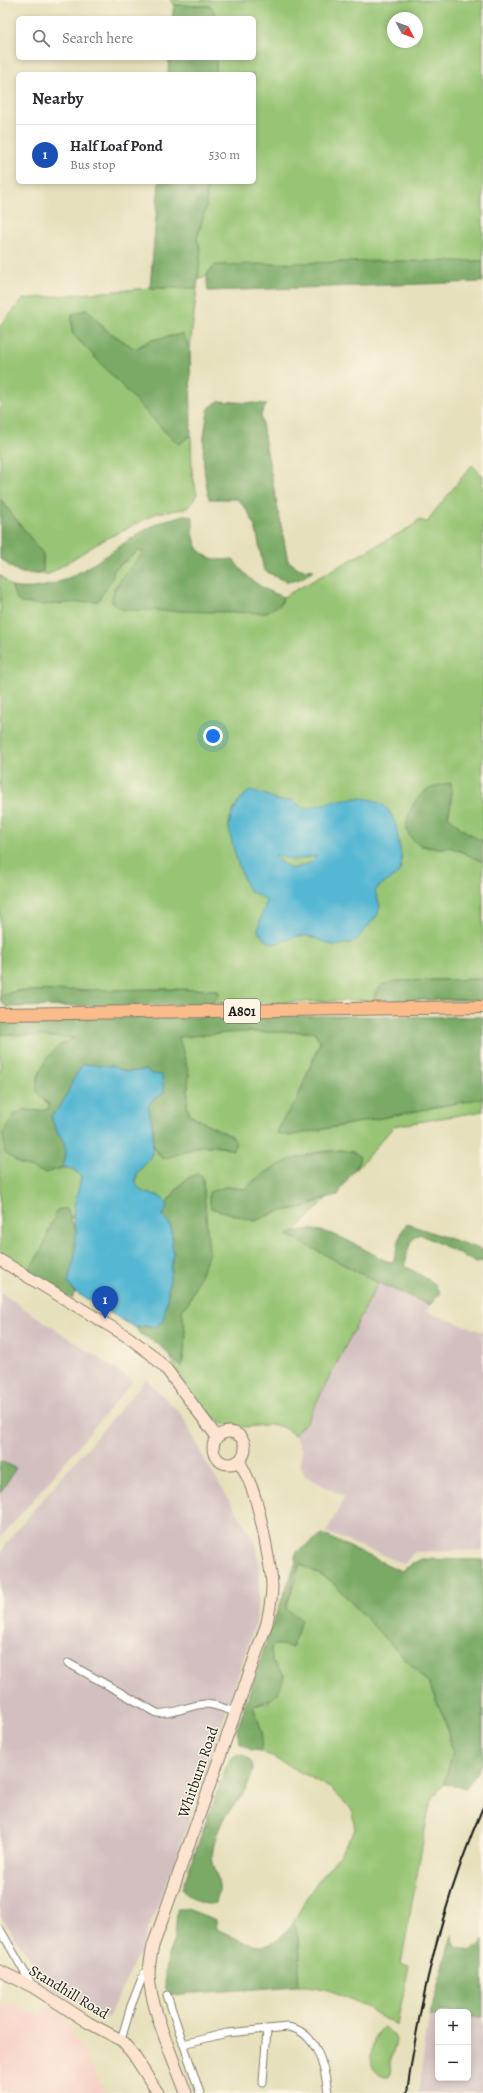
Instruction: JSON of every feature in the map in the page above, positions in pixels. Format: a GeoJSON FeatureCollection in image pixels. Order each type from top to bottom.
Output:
{"type":"FeatureCollection","features":[{"type":"Feature","properties":{"kind":"main road","name":"A801"},"geometry":{"type":"LineString","coordinates":[[0,1014],[483,1007]]}},
{"type":"Feature","properties":{"kind":"main road"},"geometry":{"type":"LineString","coordinates":[[0,1260],[128,1337],[151,1354],[167,1370],[217,1437]]}},
{"type":"Feature","properties":{"kind":"main road"},"geometry":{"type":"LineString","coordinates":[[233,1432],[243,1439],[245,1449],[239,1461],[227,1464],[218,1460],[212,1448],[217,1437],[222,1433],[233,1432]]}},
{"type":"Feature","properties":{"kind":"main road","name":"Whitburn Road"},"geometry":{"type":"LineString","coordinates":[[186,2093],[156,2011],[150,1988],[149,1973],[152,1946],[267,1623],[272,1588],[270,1565],[256,1497],[249,1478],[239,1461]]}},
{"type":"Feature","properties":{"kind":"main road","name":"Standhill Road"},"geometry":{"type":"LineString","coordinates":[[0,1971],[33,1987],[89,2023],[121,2040]]}},
{"type":"Feature","properties":{"kind":"main road"},"geometry":{"type":"LineString","coordinates":[[121,2040],[133,2054],[158,2093]]}},
{"type":"Feature","properties":{"kind":"street"},"geometry":{"type":"LineString","coordinates":[[68,1663],[157,1714],[168,1714],[205,1704],[214,1705],[235,1712]]}},
{"type":"Feature","properties":{"kind":"street"},"geometry":{"type":"LineString","coordinates":[[0,1929],[33,1987]]}},
{"type":"Feature","properties":{"kind":"street"},"geometry":{"type":"LineString","coordinates":[[121,2040],[131,2006],[144,1973],[149,1973]]}},
{"type":"Feature","properties":{"kind":"street"},"geometry":{"type":"LineString","coordinates":[[167,1995],[200,2093]]}},
{"type":"Feature","properties":{"kind":"street"},"geometry":{"type":"LineString","coordinates":[[183,2044],[227,2033],[288,2027],[297,2028],[312,2040],[323,2068],[328,2093]]}},
{"type":"Feature","properties":{"kind":"street"},"geometry":{"type":"LineString","coordinates":[[264,2082],[267,2029]]}},
{"type":"Feature","properties":{"kind":"shaded area"},"geometry":{"type":"Polygon","coordinates":[[[378,1283],[430,1305],[426,1312],[483,1332],[483,1550],[414,1552],[404,1564],[326,1532],[345,1497],[305,1476],[300,1464],[302,1450],[294,1435],[307,1421],[378,1283]]]}},
{"type":"Feature","properties":{"kind":"shaded area"},"geometry":{"type":"Polygon","coordinates":[[[0,1292],[133,1381],[0,1539],[0,1493],[16,1468],[0,1461],[0,1292]]]}},
{"type":"Feature","properties":{"kind":"shaded area"},"geometry":{"type":"Polygon","coordinates":[[[146,1379],[182,1415],[205,1461],[256,1543],[260,1572],[256,1622],[176,1858],[140,1951],[108,2018],[52,1990],[0,1916],[0,1554],[14,1533],[146,1379]]]}},
{"type":"Feature","properties":{"kind":"shaded area"},"geometry":{"type":"Polygon","coordinates":[[[9,2001],[39,2017],[47,2006],[64,2016],[105,2093],[0,2093],[0,2011],[9,2001]]]}},
{"type":"Feature","properties":{"kind":"shaded area"},"geometry":{"type":"Polygon","coordinates":[[[429,2017],[435,2017],[435,2081],[471,2081],[471,2017],[483,2017],[483,2093],[418,2093],[429,2017]]]}},
{"type":"Feature","properties":{"kind":"green space"},"geometry":{"type":"Polygon","coordinates":[[[170,0],[483,0],[483,261],[209,271],[206,277],[197,278],[201,250],[197,239],[206,207],[208,184],[256,184],[256,72],[215,72],[217,60],[256,60],[256,16],[216,16],[211,6],[174,5],[170,0]]]}},
{"type":"Feature","properties":{"kind":"green space"},"geometry":{"type":"Polygon","coordinates":[[[174,5],[211,6],[216,16],[172,16],[174,5]]]}},
{"type":"Feature","properties":{"kind":"green space"},"geometry":{"type":"Polygon","coordinates":[[[169,60],[217,60],[215,72],[168,72],[169,60]]]}},
{"type":"Feature","properties":{"kind":"green space"},"geometry":{"type":"Polygon","coordinates":[[[159,184],[208,184],[206,207],[197,239],[201,250],[197,288],[150,288],[159,184]]]}},
{"type":"Feature","properties":{"kind":"green space"},"geometry":{"type":"Polygon","coordinates":[[[379,261],[483,261],[483,282],[208,291],[208,276],[210,271],[216,265],[379,261]]]}},
{"type":"Feature","properties":{"kind":"green space"},"geometry":{"type":"Polygon","coordinates":[[[150,288],[197,288],[190,348],[181,334],[151,340],[135,349],[106,330],[87,309],[72,315],[72,333],[179,444],[191,435],[192,472],[197,494],[191,505],[184,509],[157,513],[100,542],[49,574],[33,574],[43,571],[43,554],[0,499],[0,326],[23,299],[150,288]]]}},
{"type":"Feature","properties":{"kind":"green space"},"geometry":{"type":"Polygon","coordinates":[[[87,309],[106,330],[135,349],[151,340],[182,334],[190,348],[191,435],[179,444],[168,435],[72,333],[72,315],[87,309]]]}},
{"type":"Feature","properties":{"kind":"green space"},"geometry":{"type":"Polygon","coordinates":[[[219,401],[267,404],[261,414],[264,437],[288,561],[300,569],[314,570],[300,579],[294,581],[284,580],[264,570],[254,524],[250,515],[237,499],[209,499],[203,454],[206,420],[209,408],[219,401]]]}},
{"type":"Feature","properties":{"kind":"green space"},"geometry":{"type":"Polygon","coordinates":[[[472,465],[483,476],[483,842],[463,830],[448,816],[451,803],[451,783],[421,846],[438,849],[451,847],[483,862],[483,979],[395,981],[375,993],[375,1000],[211,1004],[219,995],[218,990],[166,989],[18,991],[4,994],[0,997],[0,575],[12,587],[15,596],[112,579],[114,570],[138,551],[144,552],[113,589],[281,604],[283,597],[414,525],[418,520],[428,522],[431,516],[472,465]]]}},
{"type":"Feature","properties":{"kind":"green space"},"geometry":{"type":"Polygon","coordinates":[[[0,499],[43,554],[43,571],[30,574],[20,572],[0,559],[0,499]]]}},
{"type":"Feature","properties":{"kind":"green space"},"geometry":{"type":"Polygon","coordinates":[[[184,515],[193,517],[194,537],[196,545],[200,551],[212,558],[221,560],[233,559],[243,572],[255,582],[283,597],[281,604],[265,613],[124,610],[112,603],[112,597],[118,583],[144,552],[138,551],[114,570],[112,579],[98,601],[42,605],[20,603],[15,596],[12,587],[32,588],[51,585],[69,578],[87,568],[137,534],[165,520],[184,515]]]}},
{"type":"Feature","properties":{"kind":"green space"},"geometry":{"type":"Polygon","coordinates":[[[451,783],[451,803],[448,816],[463,830],[483,842],[483,862],[450,847],[427,847],[413,840],[409,835],[407,822],[416,800],[429,789],[439,785],[451,783]]]}},
{"type":"Feature","properties":{"kind":"green space"},"geometry":{"type":"Polygon","coordinates":[[[483,979],[483,1000],[375,1000],[375,993],[382,985],[395,981],[483,979]]]}},
{"type":"Feature","properties":{"kind":"green space"},"geometry":{"type":"Polygon","coordinates":[[[166,989],[218,990],[219,995],[211,1004],[6,1007],[0,1000],[0,997],[4,994],[18,991],[166,989]]]}},
{"type":"Feature","properties":{"kind":"green space"},"geometry":{"type":"Polygon","coordinates":[[[331,1016],[483,1017],[483,1098],[289,1136],[277,1133],[284,1117],[295,1104],[320,1043],[315,1032],[240,1032],[179,1037],[189,1074],[187,1106],[190,1115],[231,1136],[236,1143],[233,1150],[218,1146],[206,1145],[192,1148],[162,1159],[152,1143],[154,1131],[148,1107],[150,1102],[161,1096],[147,1070],[127,1072],[112,1066],[69,1091],[61,1108],[51,1116],[65,1145],[66,1151],[63,1167],[45,1173],[20,1164],[5,1153],[3,1133],[14,1115],[23,1110],[44,1111],[49,1108],[49,1103],[41,1098],[38,1093],[37,1080],[39,1074],[46,1060],[55,1049],[74,1038],[0,1034],[0,1019],[331,1016]]]}},
{"type":"Feature","properties":{"kind":"green space"},"geometry":{"type":"Polygon","coordinates":[[[240,1032],[315,1032],[320,1042],[295,1104],[284,1117],[277,1132],[289,1136],[483,1098],[483,1111],[394,1126],[356,1170],[360,1157],[341,1150],[316,1152],[256,1179],[245,1189],[225,1187],[211,1208],[255,1221],[276,1212],[305,1207],[328,1197],[297,1229],[288,1235],[378,1283],[307,1421],[294,1435],[275,1425],[242,1427],[229,1425],[218,1420],[197,1402],[181,1379],[170,1356],[182,1367],[186,1337],[182,1310],[189,1302],[209,1253],[203,1180],[198,1174],[188,1178],[180,1185],[167,1202],[156,1195],[144,1193],[136,1184],[136,1179],[141,1168],[152,1154],[152,1143],[158,1154],[190,1150],[201,1146],[214,1146],[233,1150],[231,1136],[190,1115],[187,1106],[189,1074],[178,1037],[240,1032]]]}},
{"type":"Feature","properties":{"kind":"green space"},"geometry":{"type":"Polygon","coordinates":[[[0,1034],[74,1038],[60,1045],[42,1099],[49,1104],[49,1108],[44,1111],[23,1110],[14,1115],[45,1173],[68,1168],[81,1175],[80,1190],[72,1219],[66,1208],[48,1231],[47,1238],[42,1249],[28,1271],[0,1254],[0,1034]]]}},
{"type":"Feature","properties":{"kind":"green space"},"geometry":{"type":"Polygon","coordinates":[[[341,1150],[353,1152],[360,1157],[338,1195],[324,1198],[305,1207],[276,1212],[255,1221],[211,1208],[209,1192],[225,1187],[245,1189],[256,1179],[289,1160],[341,1150]]]}},
{"type":"Feature","properties":{"kind":"green space"},"geometry":{"type":"Polygon","coordinates":[[[198,1174],[202,1176],[203,1180],[209,1253],[189,1302],[182,1310],[186,1337],[182,1367],[158,1344],[140,1334],[136,1328],[145,1326],[156,1328],[166,1307],[173,1254],[171,1227],[162,1215],[167,1207],[167,1202],[180,1185],[188,1178],[198,1174]]]}},
{"type":"Feature","properties":{"kind":"green space"},"geometry":{"type":"Polygon","coordinates":[[[66,1208],[77,1233],[75,1239],[74,1258],[68,1283],[75,1292],[72,1299],[28,1271],[42,1249],[57,1210],[66,1208]]]}},
{"type":"Feature","properties":{"kind":"green space"},"geometry":{"type":"Polygon","coordinates":[[[407,1224],[483,1250],[483,1261],[475,1262],[420,1234],[416,1236],[409,1247],[405,1266],[434,1283],[440,1293],[430,1305],[378,1283],[288,1235],[299,1230],[324,1232],[338,1236],[386,1261],[393,1262],[402,1231],[407,1224]]]}},
{"type":"Feature","properties":{"kind":"green space"},"geometry":{"type":"Polygon","coordinates":[[[0,1461],[16,1468],[0,1493],[0,1461]]]}},
{"type":"Feature","properties":{"kind":"green space"},"geometry":{"type":"Polygon","coordinates":[[[322,1534],[401,1571],[421,1559],[483,1560],[483,1762],[466,1788],[444,1784],[453,1752],[445,1721],[429,1684],[330,1580],[300,1564],[295,1574],[286,1609],[301,1619],[297,1634],[291,1647],[275,1644],[271,1648],[272,1661],[284,1675],[282,1682],[278,1693],[271,1699],[253,1706],[262,1732],[261,1751],[251,1750],[240,1743],[237,1730],[271,1628],[296,1562],[296,1553],[322,1534]]]}},
{"type":"Feature","properties":{"kind":"green space"},"geometry":{"type":"Polygon","coordinates":[[[300,1564],[330,1580],[429,1684],[445,1721],[453,1752],[444,1784],[434,1796],[429,1808],[401,1964],[409,1966],[397,2025],[337,1993],[311,1986],[298,1986],[300,1953],[296,1926],[292,1924],[316,1883],[338,1857],[355,1830],[352,1810],[330,1788],[261,1751],[262,1732],[253,1706],[268,1703],[284,1675],[272,1661],[271,1648],[275,1644],[300,1564]]]}},
{"type":"Feature","properties":{"kind":"green space"},"geometry":{"type":"Polygon","coordinates":[[[238,1754],[248,1759],[253,1766],[252,1774],[242,1795],[223,1820],[215,1840],[213,1848],[213,1863],[219,1885],[219,1892],[216,1903],[206,1904],[190,1896],[182,1889],[225,1769],[232,1757],[238,1754]]]}},
{"type":"Feature","properties":{"kind":"green space"},"geometry":{"type":"Polygon","coordinates":[[[177,1909],[187,1909],[216,1920],[217,1929],[249,1944],[262,1946],[272,1944],[282,1936],[292,1924],[296,1926],[300,1953],[298,1986],[167,1995],[165,1984],[168,1955],[175,1937],[177,1909]]]}},
{"type":"Feature","properties":{"kind":"green space"},"geometry":{"type":"Polygon","coordinates":[[[452,1935],[456,1947],[470,1951],[480,1945],[483,1939],[483,2017],[471,2017],[471,2009],[435,2009],[435,2017],[429,2017],[452,1935]]]}},
{"type":"Feature","properties":{"kind":"green space"},"geometry":{"type":"Polygon","coordinates":[[[384,2027],[390,2030],[396,2041],[391,2059],[392,2070],[389,2077],[381,2076],[375,2071],[372,2065],[371,2056],[375,2039],[384,2027]]]}},
{"type":"Feature","properties":{"kind":"water"},"geometry":{"type":"Polygon","coordinates":[[[250,791],[264,794],[279,801],[292,800],[305,809],[334,801],[363,798],[375,801],[386,808],[394,819],[401,854],[401,867],[395,877],[381,885],[375,891],[380,906],[378,914],[355,942],[335,946],[309,936],[298,936],[274,944],[264,939],[258,931],[266,900],[250,891],[247,887],[231,840],[229,826],[233,811],[239,801],[250,791]],[[276,855],[275,858],[292,869],[310,863],[317,856],[293,860],[276,855]]]}},
{"type":"Feature","properties":{"kind":"water"},"geometry":{"type":"Polygon","coordinates":[[[84,1064],[112,1066],[127,1072],[147,1070],[151,1074],[162,1075],[164,1093],[150,1102],[148,1107],[153,1129],[151,1156],[140,1169],[136,1179],[136,1184],[142,1191],[157,1195],[167,1202],[167,1207],[162,1215],[171,1227],[173,1254],[166,1307],[163,1320],[156,1328],[145,1326],[136,1328],[75,1292],[68,1283],[74,1258],[75,1239],[77,1233],[73,1217],[74,1204],[81,1176],[73,1169],[63,1167],[66,1151],[65,1145],[51,1116],[62,1104],[75,1077],[84,1064]]]}},
{"type":"Feature","properties":{"kind":"railway"},"geometry":{"type":"LineString","coordinates":[[407,2093],[412,2056],[426,1983],[435,1947],[456,1876],[483,1807]]}},
{"type":"Feature","properties":{"kind":"place","name":"Half Loaf Pond"},"geometry":{"type":"Point","coordinates":[105,1319]}}]}
